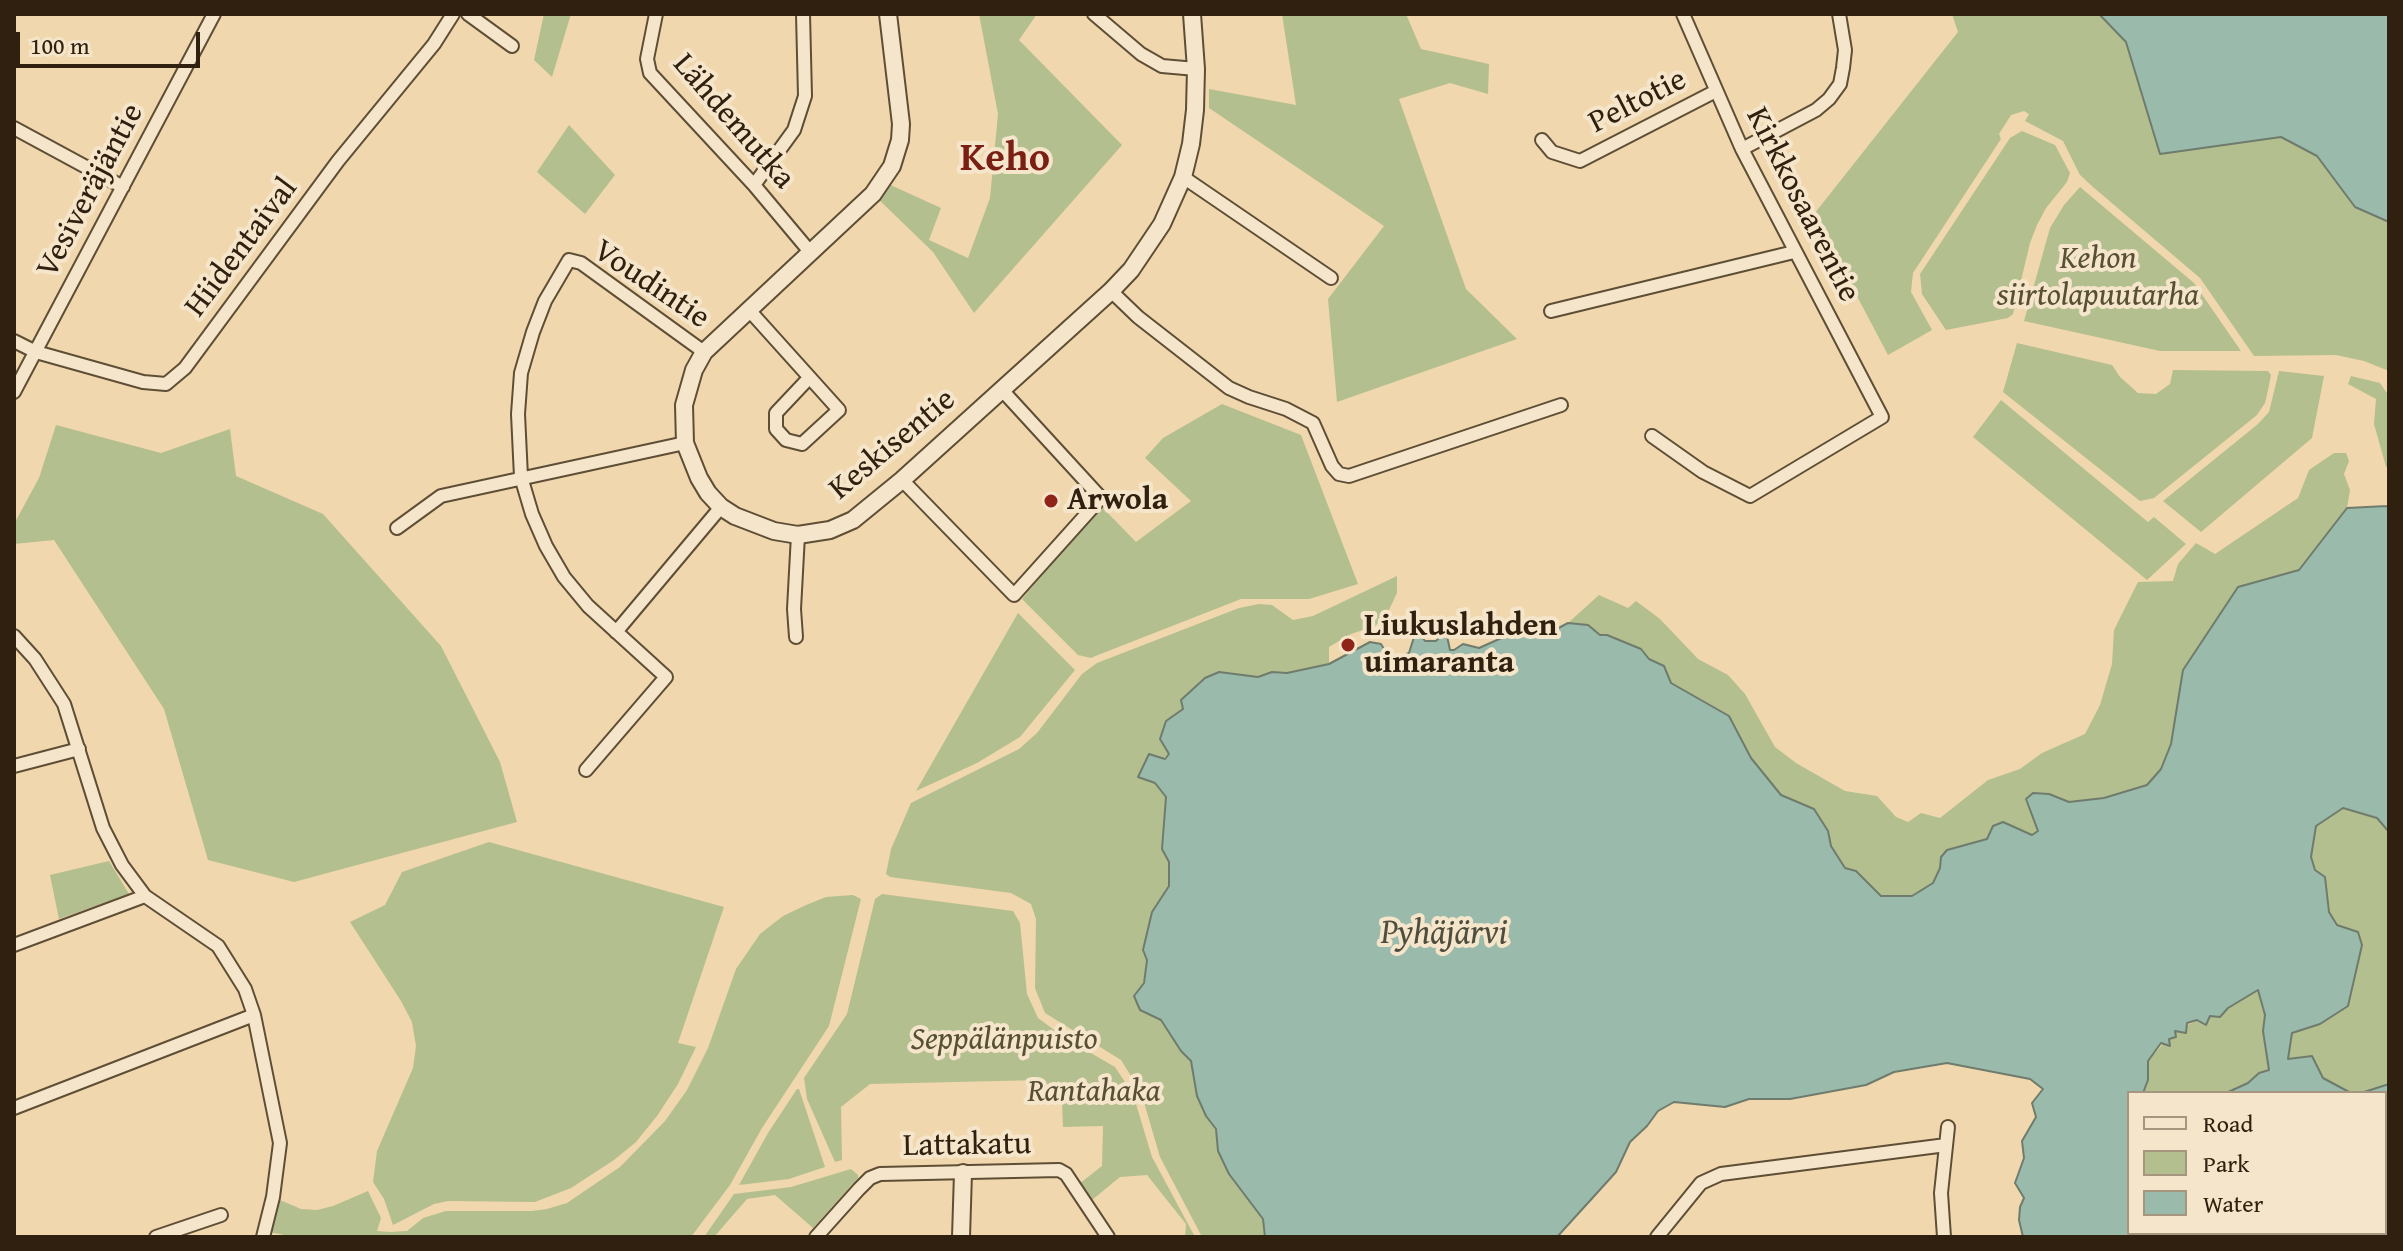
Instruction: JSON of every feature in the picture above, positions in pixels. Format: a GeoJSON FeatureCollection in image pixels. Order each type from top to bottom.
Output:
{"type":"FeatureCollection","features":[{"type":"Feature","properties":{"kind":"street","name":"Vesiveräjäntie"},"geometry":{"type":"LineString","coordinates":[[14,392],[214,14]]}},
{"type":"Feature","properties":{"kind":"street"},"geometry":{"type":"LineString","coordinates":[[468,14],[512,46]]}},
{"type":"Feature","properties":{"kind":"street","name":"Lähdemutka"},"geometry":{"type":"LineString","coordinates":[[656,14],[647,59],[650,73],[754,185],[811,253]]}},
{"type":"Feature","properties":{"kind":"street"},"geometry":{"type":"LineString","coordinates":[[754,185],[794,130],[805,96],[803,14]]}},
{"type":"Feature","properties":{"kind":"street","name":"Keskisentie"},"geometry":{"type":"LineString","coordinates":[[888,14],[901,124],[896,156],[884,182],[704,352],[694,370],[684,405],[685,443],[699,478],[721,507],[750,523],[798,535],[830,530],[853,520],[902,480],[1111,291],[1149,246],[1174,201],[1191,144],[1196,69],[1192,14]]}},
{"type":"Feature","properties":{"kind":"street"},"geometry":{"type":"LineString","coordinates":[[1094,14],[1141,54],[1162,66],[1196,69]]}},
{"type":"Feature","properties":{"kind":"street","name":"Kirkkosaarentie"},"geometry":{"type":"LineString","coordinates":[[1652,436],[1703,472],[1750,496],[1882,417],[1742,149],[1683,14]]}},
{"type":"Feature","properties":{"kind":"street"},"geometry":{"type":"LineString","coordinates":[[1742,149],[1816,110],[1840,84],[1845,50],[1839,14]]}},
{"type":"Feature","properties":{"kind":"street","name":"Hiidentaival"},"geometry":{"type":"LineString","coordinates":[[14,341],[36,352],[143,382],[166,384],[185,368],[338,161],[434,44],[449,15]]}},
{"type":"Feature","properties":{"kind":"street","name":"Peltotie"},"geometry":{"type":"LineString","coordinates":[[1542,140],[1552,152],[1580,161],[1716,91]]}},
{"type":"Feature","properties":{"kind":"street"},"geometry":{"type":"LineString","coordinates":[[14,128],[123,187]]}},
{"type":"Feature","properties":{"kind":"street"},"geometry":{"type":"LineString","coordinates":[[1183,177],[1331,278]]}},
{"type":"Feature","properties":{"kind":"street"},"geometry":{"type":"LineString","coordinates":[[1551,311],[1794,252]]}},
{"type":"Feature","properties":{"kind":"street","name":"Voudintie"},"geometry":{"type":"LineString","coordinates":[[521,477],[518,414],[521,373],[545,301],[569,260],[581,263],[704,352]]}},
{"type":"Feature","properties":{"kind":"street"},"geometry":{"type":"LineString","coordinates":[[1111,291],[1138,317],[1229,388],[1286,409],[1313,423],[1332,466],[1339,474],[1349,476],[1561,405]]}},
{"type":"Feature","properties":{"kind":"street"},"geometry":{"type":"LineString","coordinates":[[749,310],[839,410],[802,444],[786,440],[776,429],[776,413],[809,378]]}},
{"type":"Feature","properties":{"kind":"street"},"geometry":{"type":"LineString","coordinates":[[902,480],[1014,595],[1101,498],[1002,390]]}},
{"type":"Feature","properties":{"kind":"street"},"geometry":{"type":"LineString","coordinates":[[397,528],[441,496],[685,443]]}},
{"type":"Feature","properties":{"kind":"street"},"geometry":{"type":"LineString","coordinates":[[521,477],[541,536],[558,567],[588,606],[666,677],[586,770]]}},
{"type":"Feature","properties":{"kind":"street"},"geometry":{"type":"LineString","coordinates":[[616,632],[721,507]]}},
{"type":"Feature","properties":{"kind":"street"},"geometry":{"type":"LineString","coordinates":[[796,637],[794,609],[798,535]]}},
{"type":"Feature","properties":{"kind":"street"},"geometry":{"type":"LineString","coordinates":[[14,636],[35,659],[64,704],[103,828],[122,865],[145,896],[218,946],[245,989],[254,1015],[280,1143],[273,1197],[263,1237]]}},
{"type":"Feature","properties":{"kind":"street"},"geometry":{"type":"LineString","coordinates":[[14,766],[79,749]]}},
{"type":"Feature","properties":{"kind":"street"},"geometry":{"type":"LineString","coordinates":[[14,945],[145,896]]}},
{"type":"Feature","properties":{"kind":"street"},"geometry":{"type":"LineString","coordinates":[[14,1108],[254,1015]]}},
{"type":"Feature","properties":{"kind":"street"},"geometry":{"type":"LineString","coordinates":[[1944,1237],[1941,1193],[1948,1127]]}},
{"type":"Feature","properties":{"kind":"street"},"geometry":{"type":"LineString","coordinates":[[1657,1237],[1701,1183],[1721,1174],[1946,1145]]}},
{"type":"Feature","properties":{"kind":"street","name":"Lattakatu"},"geometry":{"type":"LineString","coordinates":[[816,1237],[870,1178],[880,1174],[1059,1170],[1066,1174],[1108,1237]]}},
{"type":"Feature","properties":{"kind":"street"},"geometry":{"type":"LineString","coordinates":[[961,1237],[963,1173]]}},
{"type":"Feature","properties":{"kind":"street"},"geometry":{"type":"LineString","coordinates":[[156,1237],[221,1215]]}},
{"type":"Feature","properties":{"kind":"green space"},"geometry":{"type":"Polygon","coordinates":[[[544,14],[571,14],[552,77],[534,60],[544,14]]]}},
{"type":"Feature","properties":{"kind":"green space"},"geometry":{"type":"Polygon","coordinates":[[[979,14],[1037,14],[1019,40],[1122,145],[974,313],[933,252],[873,194],[884,182],[941,208],[929,240],[968,258],[990,198],[998,114],[979,14]]]}},
{"type":"Feature","properties":{"kind":"green space"},"geometry":{"type":"Polygon","coordinates":[[[1282,14],[1406,14],[1421,49],[1489,64],[1488,94],[1450,83],[1399,99],[1466,289],[1517,339],[1337,402],[1328,299],[1384,226],[1209,108],[1209,89],[1296,105],[1282,14]]]}},
{"type":"Feature","properties":{"kind":"green space"},"geometry":{"type":"Polygon","coordinates":[[[1952,14],[2099,14],[2126,42],[2160,154],[2281,137],[2317,156],[2355,207],[2389,222],[2389,371],[2336,355],[2254,356],[2200,278],[2080,175],[2063,141],[2025,121],[2029,114],[2024,111],[2011,115],[1999,134],[2001,139],[1913,273],[1911,292],[1932,330],[1888,355],[1849,281],[1834,284],[1807,223],[1958,32],[1952,14]]]}},
{"type":"Feature","properties":{"kind":"green space"},"geometry":{"type":"Polygon","coordinates":[[[569,125],[615,175],[585,214],[537,172],[569,125]]]}},
{"type":"Feature","properties":{"kind":"green space","name":"Kehon siirtolapuutarha"},"geometry":{"type":"Polygon","coordinates":[[[2022,131],[2055,145],[2070,173],[2067,182],[2037,225],[2013,314],[2008,318],[1946,330],[1922,294],[1920,274],[2010,138],[2022,131]]]}},
{"type":"Feature","properties":{"kind":"green space","name":"Kehon siirtolapuutarha"},"geometry":{"type":"Polygon","coordinates":[[[2080,187],[2194,283],[2241,351],[2160,351],[2024,321],[2050,228],[2080,187]]]}},
{"type":"Feature","properties":{"kind":"green space"},"geometry":{"type":"Polygon","coordinates":[[[2017,343],[2112,365],[2138,393],[2156,394],[2170,384],[2173,370],[2268,371],[2271,375],[2265,403],[2257,415],[2154,498],[2140,501],[2003,392],[2017,343]]]}},
{"type":"Feature","properties":{"kind":"green space"},"geometry":{"type":"Polygon","coordinates":[[[2279,371],[2324,376],[2312,438],[2201,532],[2163,501],[2269,412],[2279,371]]]}},
{"type":"Feature","properties":{"kind":"green space"},"geometry":{"type":"Polygon","coordinates":[[[2351,376],[2380,383],[2389,396],[2389,468],[2386,467],[2374,424],[2376,399],[2348,384],[2351,376]]]}},
{"type":"Feature","properties":{"kind":"green space"},"geometry":{"type":"Polygon","coordinates":[[[2001,400],[2148,522],[2154,517],[2186,544],[2147,580],[1973,437],[2001,400]]]}},
{"type":"Feature","properties":{"kind":"green space"},"geometry":{"type":"Polygon","coordinates":[[[1222,404],[1301,435],[1358,584],[1309,599],[1241,599],[1091,658],[1078,655],[1022,599],[1101,506],[1136,542],[1191,501],[1145,458],[1163,438],[1222,404]]]}},
{"type":"Feature","properties":{"kind":"green space"},"geometry":{"type":"Polygon","coordinates":[[[56,425],[161,453],[230,429],[236,476],[323,514],[441,646],[500,762],[517,822],[294,882],[208,860],[164,709],[54,540],[14,544],[14,524],[39,478],[56,425]]]}},
{"type":"Feature","properties":{"kind":"green space"},"geometry":{"type":"Polygon","coordinates":[[[2334,453],[2346,453],[2349,461],[2344,474],[2350,490],[2347,508],[2299,570],[2238,587],[2183,670],[2171,744],[2161,770],[2147,785],[2104,798],[2069,802],[2049,794],[2026,799],[2039,831],[2032,835],[2003,822],[1988,839],[1947,850],[1941,857],[1933,883],[1912,896],[1881,896],[1856,871],[1845,868],[1814,809],[1781,795],[1751,758],[1728,716],[1671,683],[1664,666],[1649,659],[1641,649],[1600,635],[1588,625],[1568,623],[1599,595],[1628,608],[1636,601],[1660,619],[1698,659],[1728,675],[1745,694],[1775,747],[1796,763],[1845,791],[1877,796],[1896,817],[1908,822],[1921,813],[1940,818],[1988,780],[2020,769],[2042,753],[2085,734],[2100,705],[2112,664],[2114,630],[2138,582],[2173,581],[2178,564],[2196,543],[2215,554],[2298,498],[2309,470],[2334,453]]]}},
{"type":"Feature","properties":{"kind":"green space"},"geometry":{"type":"Polygon","coordinates":[[[1397,576],[1397,593],[1387,614],[1375,626],[1351,634],[1329,647],[1329,664],[1258,677],[1219,672],[1183,709],[1169,754],[1138,777],[1155,783],[1166,797],[1162,849],[1169,862],[1169,886],[1152,912],[1140,1010],[1161,1020],[1191,1061],[1197,1096],[1216,1129],[1218,1151],[1229,1174],[1263,1219],[1265,1237],[1202,1237],[1160,1157],[1141,1092],[1121,1060],[1045,1013],[1035,988],[1036,919],[1031,904],[1011,893],[890,877],[886,874],[891,849],[911,803],[1019,749],[1037,733],[1082,674],[1097,663],[1239,608],[1272,605],[1293,620],[1313,616],[1397,576]]]}},
{"type":"Feature","properties":{"kind":"green space"},"geometry":{"type":"Polygon","coordinates":[[[1018,613],[1075,670],[1020,737],[977,763],[916,791],[1018,613]]]}},
{"type":"Feature","properties":{"kind":"green space"},"geometry":{"type":"Polygon","coordinates":[[[2343,808],[2377,818],[2389,832],[2389,1084],[2367,1091],[2347,1091],[2288,1060],[2292,1033],[2320,1024],[2358,932],[2337,925],[2329,912],[2325,877],[2315,870],[2311,857],[2316,826],[2343,808]]]}},
{"type":"Feature","properties":{"kind":"green space"},"geometry":{"type":"Polygon","coordinates":[[[489,842],[724,907],[678,1043],[696,1047],[678,1084],[636,1142],[571,1188],[535,1202],[448,1201],[434,1204],[393,1225],[384,1199],[373,1182],[377,1151],[413,1068],[416,1046],[412,1022],[401,1001],[350,922],[385,905],[402,872],[489,842]]]}},
{"type":"Feature","properties":{"kind":"green space"},"geometry":{"type":"Polygon","coordinates":[[[109,861],[129,894],[59,919],[50,875],[109,861]]]}},
{"type":"Feature","properties":{"kind":"green space"},"geometry":{"type":"Polygon","coordinates":[[[882,894],[1013,911],[1020,923],[1027,994],[1038,1018],[1115,1067],[1133,1094],[1152,1157],[1195,1237],[1185,1237],[1186,1224],[1147,1175],[1120,1177],[1092,1200],[1079,1184],[1102,1166],[1103,1126],[1063,1127],[1062,1101],[1041,1080],[870,1084],[841,1107],[842,1160],[835,1162],[807,1099],[804,1078],[847,1014],[875,899],[882,894]]]}},
{"type":"Feature","properties":{"kind":"green space"},"geometry":{"type":"Polygon","coordinates":[[[853,895],[861,899],[829,1026],[762,1128],[730,1185],[691,1237],[294,1237],[265,1231],[273,1197],[301,1209],[317,1210],[368,1191],[381,1218],[377,1231],[390,1232],[407,1231],[423,1218],[446,1211],[532,1211],[567,1203],[620,1167],[665,1121],[687,1090],[708,1048],[736,969],[760,934],[783,916],[806,905],[826,897],[853,895]]]}},
{"type":"Feature","properties":{"kind":"green space"},"geometry":{"type":"Polygon","coordinates":[[[2259,990],[2265,1016],[2263,1031],[2269,1070],[2230,1091],[2144,1091],[2148,1080],[2148,1061],[2174,1031],[2210,1015],[2220,1017],[2228,1008],[2259,990]]]}},
{"type":"Feature","properties":{"kind":"green space"},"geometry":{"type":"Polygon","coordinates":[[[797,1089],[825,1167],[789,1179],[739,1185],[768,1133],[797,1089]]]}},
{"type":"Feature","properties":{"kind":"green space"},"geometry":{"type":"Polygon","coordinates":[[[851,1169],[858,1178],[813,1228],[775,1195],[747,1199],[714,1237],[704,1237],[734,1194],[791,1187],[851,1169]]]}},
{"type":"Feature","properties":{"kind":"water"},"geometry":{"type":"Polygon","coordinates":[[[2099,14],[2389,14],[2389,222],[2355,207],[2317,156],[2281,137],[2160,154],[2126,42],[2099,14]]]}},
{"type":"Feature","properties":{"kind":"water","name":"Pyhäjärvi"},"geometry":{"type":"Polygon","coordinates":[[[2389,507],[2389,832],[2377,818],[2343,808],[2316,826],[2311,857],[2315,870],[2325,877],[2329,912],[2337,925],[2358,932],[2362,945],[2348,1006],[2320,1024],[2292,1033],[2288,1059],[2312,1056],[2323,1078],[2347,1091],[2230,1091],[2269,1070],[2263,1031],[2265,1015],[2258,990],[2228,1008],[2220,1017],[2210,1016],[2206,1025],[2197,1020],[2187,1023],[2186,1033],[2175,1031],[2176,1037],[2169,1039],[2170,1046],[2161,1043],[2148,1061],[2148,1080],[2144,1091],[2127,1091],[2127,1235],[2387,1235],[2387,1091],[2367,1091],[2389,1084],[2389,1237],[2023,1237],[2019,1220],[2024,1198],[2015,1183],[2024,1158],[2022,1141],[2036,1117],[2032,1103],[2043,1089],[2030,1079],[1947,1063],[1894,1072],[1866,1085],[1790,1099],[1749,1099],[1725,1107],[1674,1102],[1658,1111],[1630,1142],[1616,1172],[1557,1237],[1265,1237],[1263,1219],[1229,1174],[1218,1151],[1216,1129],[1197,1096],[1191,1061],[1161,1020],[1140,1010],[1134,996],[1144,983],[1147,960],[1143,950],[1152,912],[1169,886],[1169,862],[1162,849],[1166,797],[1155,783],[1138,777],[1149,754],[1165,759],[1169,754],[1160,739],[1166,721],[1183,709],[1181,700],[1205,678],[1219,672],[1258,677],[1272,672],[1287,673],[1329,664],[1370,642],[1381,644],[1394,660],[1409,653],[1414,637],[1419,633],[1425,641],[1436,641],[1447,636],[1450,650],[1454,650],[1463,644],[1479,648],[1515,632],[1533,636],[1549,633],[1568,623],[1588,625],[1600,635],[1641,649],[1649,659],[1664,666],[1671,683],[1729,716],[1751,758],[1781,795],[1814,809],[1845,868],[1856,871],[1881,896],[1912,896],[1933,883],[1941,857],[1947,850],[1987,839],[1993,826],[2003,822],[2032,835],[2038,831],[2026,799],[2033,793],[2049,794],[2069,802],[2104,798],[2147,785],[2161,769],[2171,744],[2183,670],[2238,587],[2299,570],[2347,508],[2389,507]]]}},
{"type":"Feature","properties":{"kind":"place","name":"Arwola"},"geometry":{"type":"Point","coordinates":[1051,501]}},
{"type":"Feature","properties":{"kind":"place","name":"Liukuslahden uimaranta"},"geometry":{"type":"Point","coordinates":[1348,645]}},
{"type":"Feature","properties":{"kind":"district","name":"Keho"},"geometry":{"type":"Point","coordinates":[1005,160]}},
{"type":"Feature","properties":{"kind":"park label","name":"Seppälänpuisto"},"geometry":{"type":"Point","coordinates":[1004,1041]}},
{"type":"Feature","properties":{"kind":"park label","name":"Rantahaka"},"geometry":{"type":"Point","coordinates":[1094,1093]}}]}
